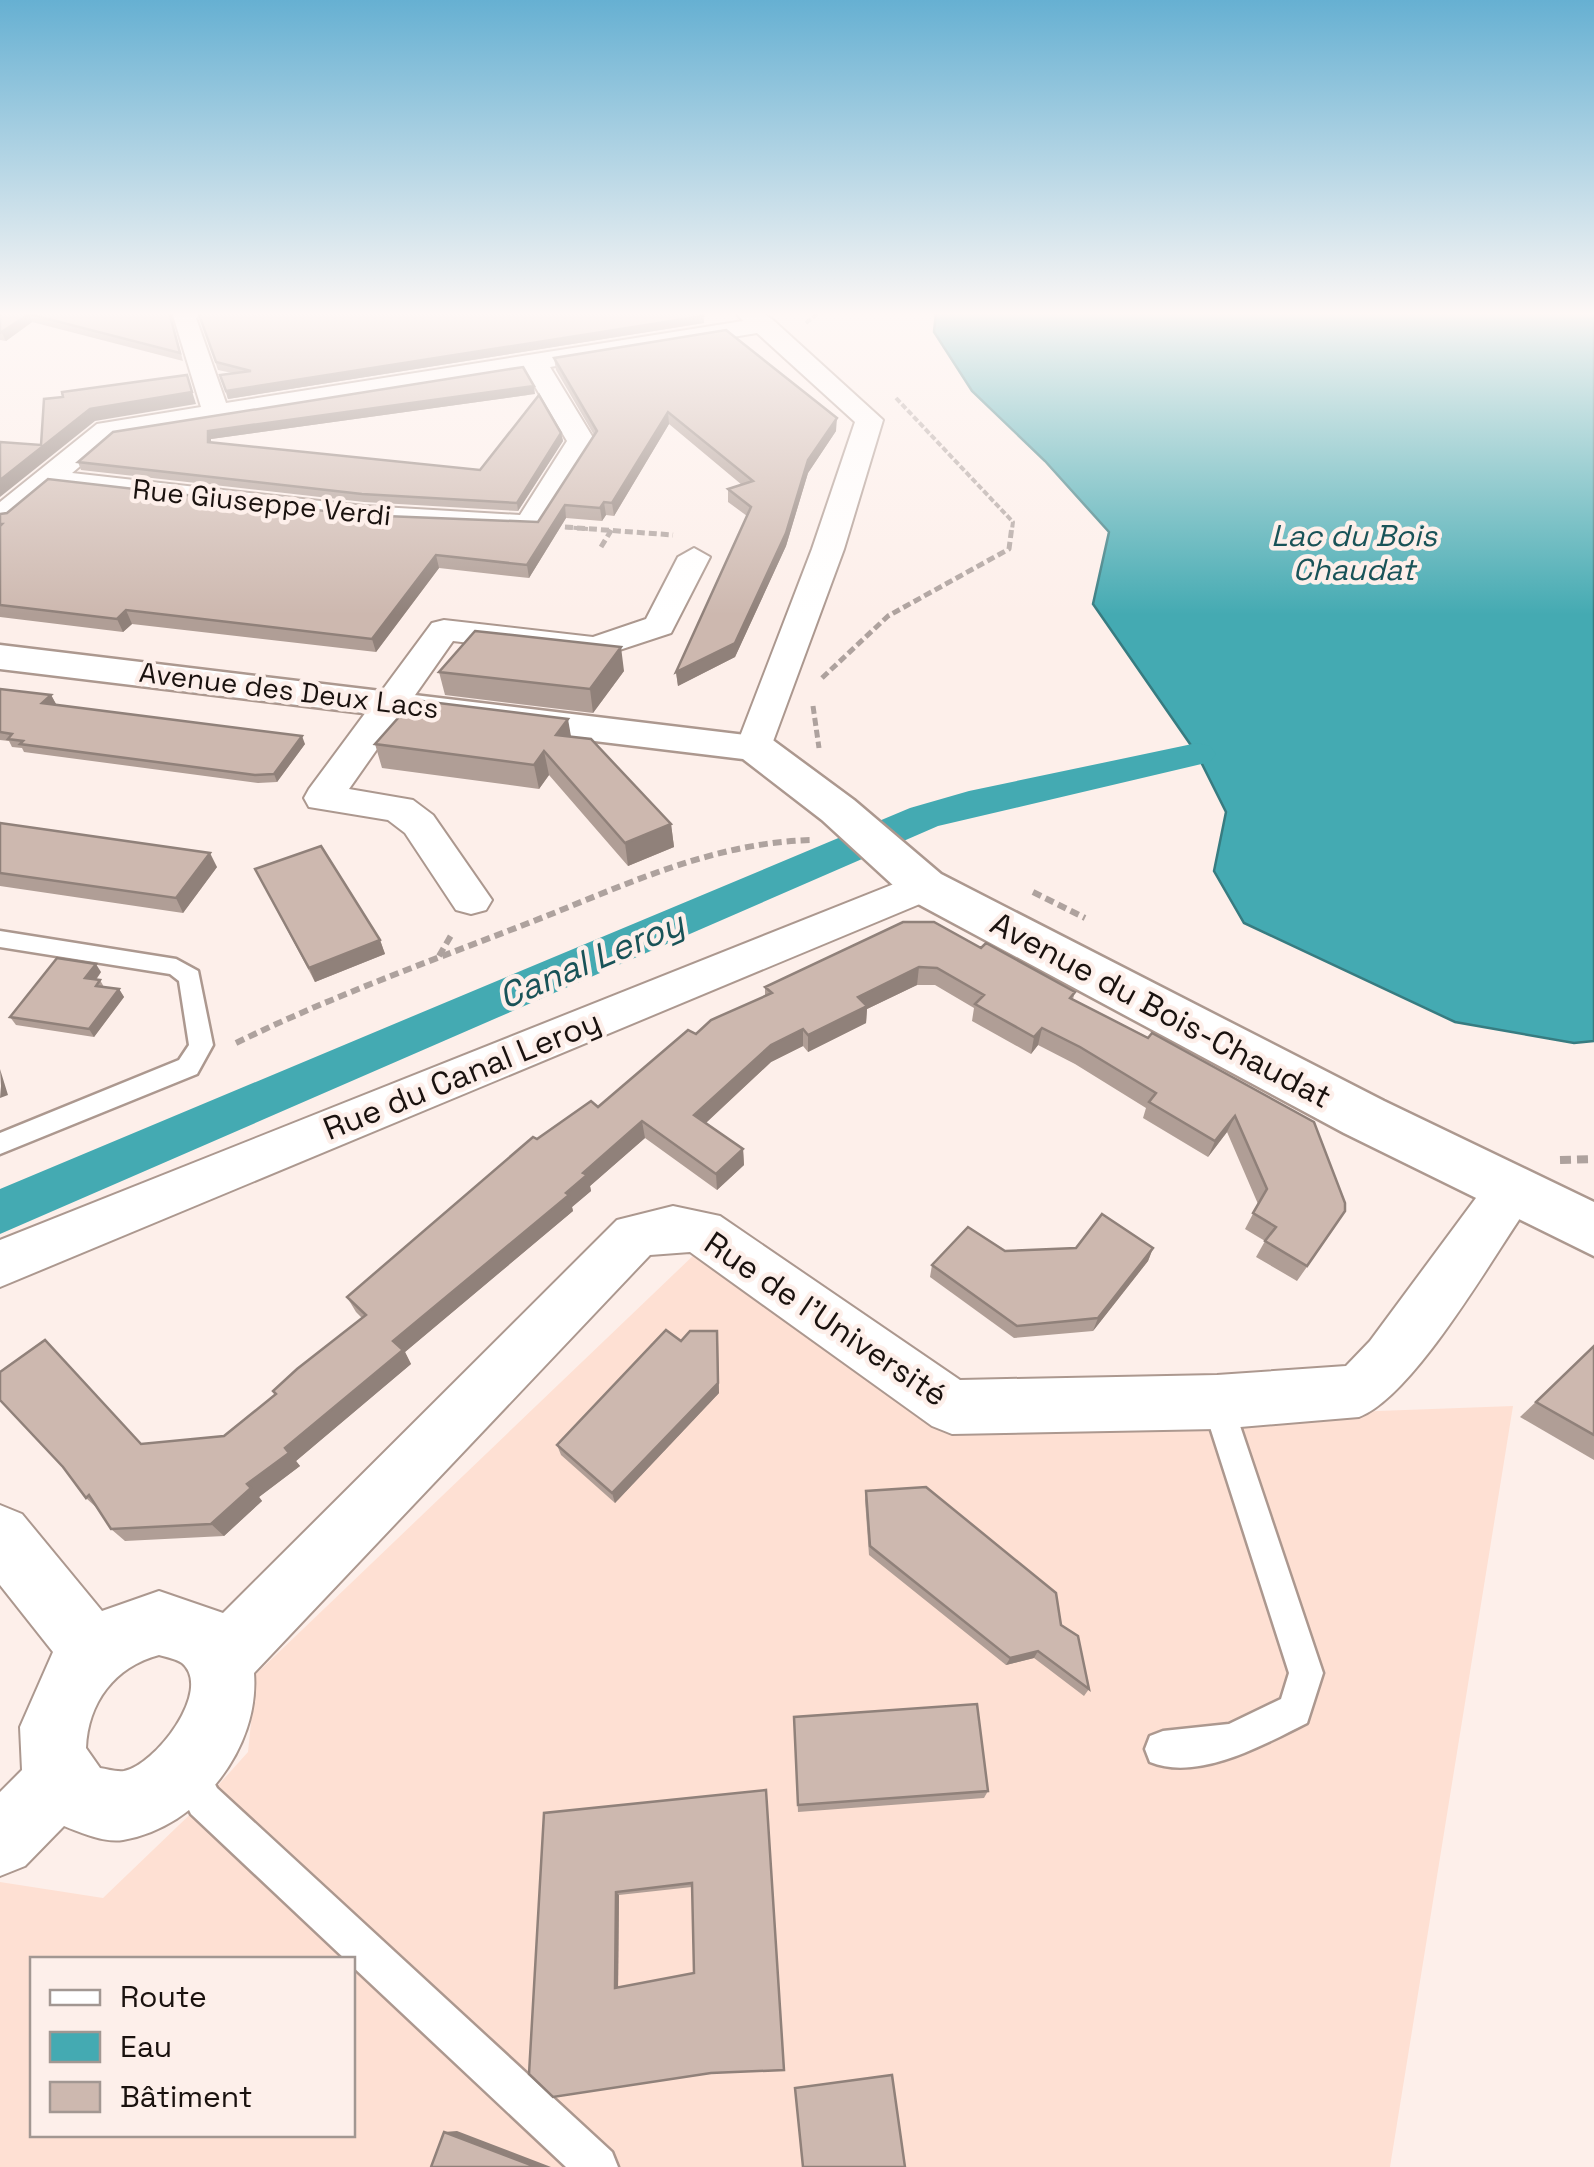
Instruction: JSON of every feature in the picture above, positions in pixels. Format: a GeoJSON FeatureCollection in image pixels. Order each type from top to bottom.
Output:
{"type":"FeatureCollection","features":[{"type":"Feature","properties":{"kind":"street"},"geometry":{"type":"LineString","coordinates":[[0,517],[106,430],[209,413]]}},
{"type":"Feature","properties":{"kind":"street","name":"Rue Giuseppe Verdi"},"geometry":{"type":"LineString","coordinates":[[47,479],[364,515],[529,525],[581,441],[564,413]]}},
{"type":"Feature","properties":{"kind":"street"},"geometry":{"type":"LineString","coordinates":[[756,747],[828,549],[869,420],[861,413]]}},
{"type":"Feature","properties":{"kind":"street"},"geometry":{"type":"LineString","coordinates":[[471,900],[419,824],[399,810],[323,798],[444,630],[595,648],[659,626],[694,557]]}},
{"type":"Feature","properties":{"kind":"street","name":"Avenue des Deux Lacs"},"geometry":{"type":"LineString","coordinates":[[0,658],[393,701],[756,747]]}},
{"type":"Feature","properties":{"kind":"street","name":"Avenue du Bois-Chaudat"},"geometry":{"type":"LineString","coordinates":[[756,747],[838,810],[924,886],[1594,1230]]}},
{"type":"Feature","properties":{"kind":"street","name":"Rue du Canal Leroy"},"geometry":{"type":"LineString","coordinates":[[0,1264],[924,886]]}},
{"type":"Feature","properties":{"kind":"street","name":"Rue de l'Université"},"geometry":{"type":"LineString","coordinates":[[220,1662],[635,1236],[673,1228],[702,1232],[952,1407],[1217,1402],[1359,1390],[1390,1359],[1511,1190]]}},
{"type":"Feature","properties":{"kind":"street"},"geometry":{"type":"LineString","coordinates":[[0,1536],[95,1653]]}},
{"type":"Feature","properties":{"kind":"street"},"geometry":{"type":"LineString","coordinates":[[159,1623],[198,1632],[220,1662],[225,1686],[220,1714],[207,1743],[187,1769],[153,1792],[116,1804],[94,1804],[74,1794],[60,1780],[50,1751],[54,1716],[70,1682],[95,1653],[115,1638],[159,1623]]}},
{"type":"Feature","properties":{"kind":"street"},"geometry":{"type":"LineString","coordinates":[[0,1842],[60,1780]]}},
{"type":"Feature","properties":{"kind":"lane"},"geometry":{"type":"LineString","coordinates":[[0,939],[176,967],[190,978],[201,1046],[188,1068],[0,1144]]}},
{"type":"Feature","properties":{"kind":"lane"},"geometry":{"type":"LineString","coordinates":[[1163,1749],[1231,1742],[1296,1710],[1306,1674],[1217,1402]]}},
{"type":"Feature","properties":{"kind":"lane"},"geometry":{"type":"LineString","coordinates":[[187,1769],[204,1801],[597,2167]]}},
{"type":"Feature","properties":{"kind":"path"},"geometry":{"type":"LineString","coordinates":[[820,758],[810,689],[888,616],[1009,549],[1013,522],[909,413]]}},
{"type":"Feature","properties":{"kind":"path"},"geometry":{"type":"LineString","coordinates":[[601,547],[612,529]]}},
{"type":"Feature","properties":{"kind":"path"},"geometry":{"type":"LineString","coordinates":[[188,1068],[268,1026],[637,882],[778,838],[822,840],[838,810]]}},
{"type":"Feature","properties":{"kind":"shaded area"},"geometry":{"type":"Polygon","coordinates":[[[698,1251],[946,1427],[1513,1406],[1390,2167],[0,2167],[0,1882],[103,1898],[204,1801],[248,1752],[256,1674],[698,1251]]]}},
{"type":"Feature","properties":{"kind":"water","name":"Lac du Bois Chaudat"},"geometry":{"type":"Polygon","coordinates":[[[995,413],[1594,413],[1594,1041],[1574,1043],[1455,1022],[1244,923],[1214,871],[1226,812],[1197,754],[1093,604],[1109,532],[995,413]]]}},
{"type":"Feature","properties":{"kind":"building"},"geometry":{"type":"Polygon","coordinates":[[[43,413],[85,413],[0,480],[0,442],[41,445],[43,413]]]}},
{"type":"Feature","properties":{"kind":"building"},"geometry":{"type":"Polygon","coordinates":[[[232,413],[337,413],[208,431],[208,442],[480,470],[525,413],[549,413],[561,433],[517,503],[362,494],[78,462],[113,432],[232,413]]]}},
{"type":"Feature","properties":{"kind":"building"},"geometry":{"type":"Polygon","coordinates":[[[586,413],[667,413],[612,503],[604,502],[600,508],[565,505],[527,565],[436,555],[372,639],[126,610],[117,619],[0,605],[0,514],[7,513],[48,479],[360,515],[538,522],[597,431],[586,413]]]}},
{"type":"Feature","properties":{"kind":"building"},"geometry":{"type":"Polygon","coordinates":[[[669,413],[831,413],[837,418],[808,460],[786,533],[735,643],[676,672],[751,507],[728,489],[753,481],[669,413]]]}},
{"type":"Feature","properties":{"kind":"building"},"geometry":{"type":"Polygon","coordinates":[[[475,631],[621,647],[590,689],[439,672],[475,631]]]}},
{"type":"Feature","properties":{"kind":"building"},"geometry":{"type":"Polygon","coordinates":[[[0,689],[51,695],[42,703],[302,736],[274,774],[255,775],[20,744],[23,741],[8,739],[12,734],[0,732],[0,689]]]}},
{"type":"Feature","properties":{"kind":"building"},"geometry":{"type":"Polygon","coordinates":[[[414,700],[568,719],[556,735],[591,739],[671,824],[625,843],[544,751],[534,765],[375,744],[414,700]]]}},
{"type":"Feature","properties":{"kind":"building"},"geometry":{"type":"Polygon","coordinates":[[[0,823],[210,853],[176,898],[0,873],[0,823]]]}},
{"type":"Feature","properties":{"kind":"building"},"geometry":{"type":"Polygon","coordinates":[[[321,846],[380,940],[309,968],[255,869],[321,846]]]}},
{"type":"Feature","properties":{"kind":"building"},"geometry":{"type":"Polygon","coordinates":[[[903,922],[934,922],[981,948],[986,943],[1075,992],[1070,998],[1148,1038],[1152,1033],[1314,1122],[1345,1211],[1307,1266],[1265,1241],[1276,1227],[1253,1213],[1267,1189],[1235,1116],[1215,1141],[1149,1102],[1156,1093],[1080,1047],[1042,1028],[1034,1037],[975,1004],[984,995],[937,968],[919,967],[858,997],[867,1006],[808,1035],[803,1029],[771,1045],[694,1115],[743,1149],[716,1174],[642,1121],[583,1173],[587,1175],[566,1193],[569,1195],[393,1341],[403,1350],[285,1448],[289,1453],[247,1484],[251,1488],[211,1524],[111,1529],[89,1495],[86,1498],[63,1467],[0,1400],[0,1372],[45,1340],[141,1444],[224,1436],[276,1394],[273,1391],[297,1369],[366,1315],[347,1297],[533,1137],[537,1139],[591,1101],[598,1107],[688,1030],[696,1034],[711,1020],[772,993],[765,987],[903,922]]]}},
{"type":"Feature","properties":{"kind":"building"},"geometry":{"type":"Polygon","coordinates":[[[57,958],[96,964],[85,978],[100,980],[96,986],[119,989],[89,1029],[10,1017],[57,958]]]}},
{"type":"Feature","properties":{"kind":"building"},"geometry":{"type":"Polygon","coordinates":[[[1102,1214],[1153,1248],[1098,1318],[1017,1326],[932,1265],[968,1227],[1005,1251],[1076,1248],[1102,1214]]]}},
{"type":"Feature","properties":{"kind":"building"},"geometry":{"type":"Polygon","coordinates":[[[666,1330],[681,1341],[690,1331],[717,1331],[718,1383],[612,1493],[557,1445],[666,1330]]]}},
{"type":"Feature","properties":{"kind":"building"},"geometry":{"type":"Polygon","coordinates":[[[1594,1346],[1594,1435],[1536,1402],[1594,1346]]]}},
{"type":"Feature","properties":{"kind":"building"},"geometry":{"type":"Polygon","coordinates":[[[926,1487],[1056,1593],[1061,1625],[1078,1636],[1089,1689],[1038,1651],[1010,1658],[870,1546],[866,1491],[926,1487]]]}},
{"type":"Feature","properties":{"kind":"building"},"geometry":{"type":"Polygon","coordinates":[[[977,1704],[988,1791],[798,1805],[794,1717],[977,1704]]]}},
{"type":"Feature","properties":{"kind":"building"},"geometry":{"type":"Polygon","coordinates":[[[766,1790],[784,2070],[711,2073],[553,2097],[529,2074],[544,1813],[766,1790]],[[692,1883],[616,1892],[615,1988],[694,1973],[692,1883]]]}},
{"type":"Feature","properties":{"kind":"building"},"geometry":{"type":"Polygon","coordinates":[[[892,2075],[905,2167],[803,2167],[795,2088],[892,2075]]]}},
{"type":"Feature","properties":{"kind":"building"},"geometry":{"type":"Polygon","coordinates":[[[444,2132],[536,2167],[431,2167],[444,2132]]]}},
{"type":"Feature","properties":{"kind":"waterway","name":"Canal Leroy"},"geometry":{"type":"LineString","coordinates":[[0,1212],[924,817],[969,803],[1197,754]]}}]}
